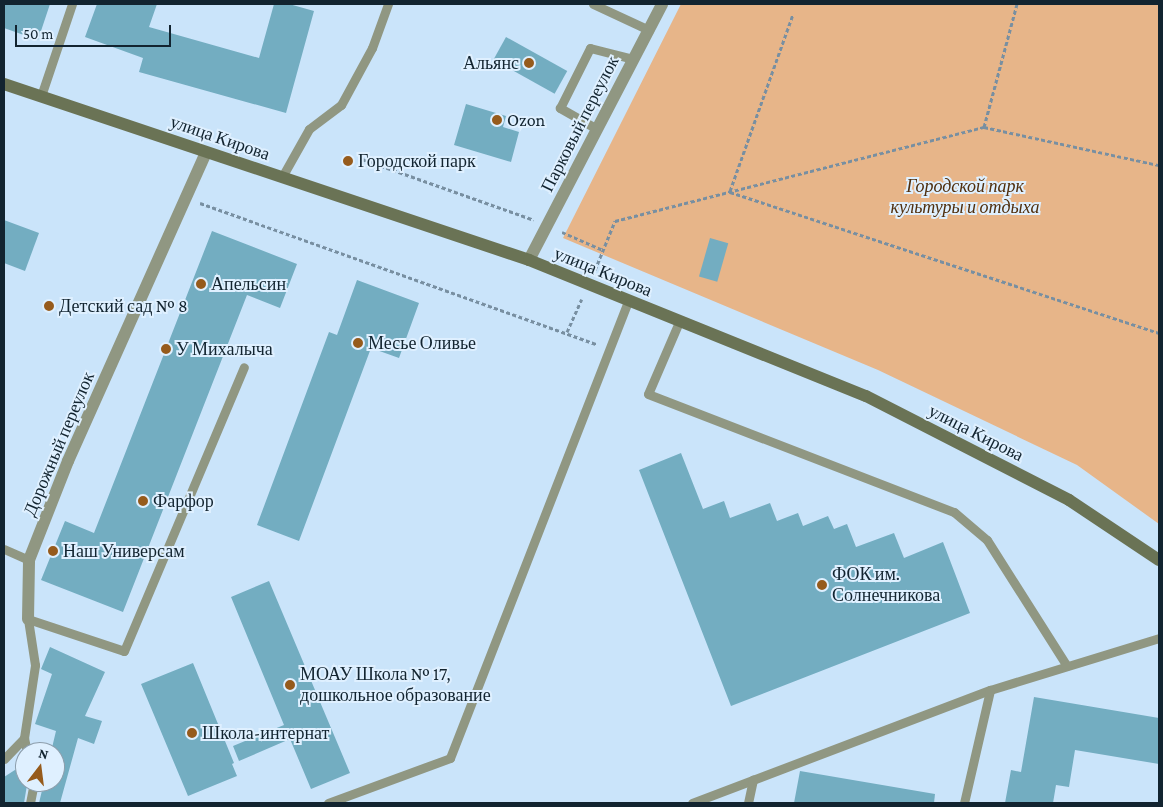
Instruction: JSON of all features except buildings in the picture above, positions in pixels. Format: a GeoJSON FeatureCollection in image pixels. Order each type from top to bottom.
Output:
{"type":"FeatureCollection","features":[{"type":"Feature","properties":{"kind":"main road","name":"улица Кирова"},"geometry":{"type":"LineString","coordinates":[[4,84],[529,260],[866,396],[1069,500],[1159,560]]}},
{"type":"Feature","properties":{"kind":"street","name":"Парковый переулок"},"geometry":{"type":"LineString","coordinates":[[529,260],[662,4]]}},
{"type":"Feature","properties":{"kind":"street","name":"Дорожный переулок"},"geometry":{"type":"LineString","coordinates":[[28,619],[29,560],[68,461],[206,152]]}},
{"type":"Feature","properties":{"kind":"lane"},"geometry":{"type":"LineString","coordinates":[[41,96],[72,4]]}},
{"type":"Feature","properties":{"kind":"lane"},"geometry":{"type":"LineString","coordinates":[[282,177],[308,129],[341,105],[372,48],[388,4]]}},
{"type":"Feature","properties":{"kind":"lane"},"geometry":{"type":"LineString","coordinates":[[594,4],[649,30]]}},
{"type":"Feature","properties":{"kind":"lane"},"geometry":{"type":"LineString","coordinates":[[597,129],[560,108],[590,48],[633,59]]}},
{"type":"Feature","properties":{"kind":"lane"},"geometry":{"type":"LineString","coordinates":[[328,803],[450,758],[628,301]]}},
{"type":"Feature","properties":{"kind":"lane"},"geometry":{"type":"LineString","coordinates":[[679,322],[648,394],[954,512],[987,540],[1067,666]]}},
{"type":"Feature","properties":{"kind":"lane"},"geometry":{"type":"LineString","coordinates":[[28,619],[124,651],[244,366]]}},
{"type":"Feature","properties":{"kind":"lane"},"geometry":{"type":"LineString","coordinates":[[4,549],[29,560]]}},
{"type":"Feature","properties":{"kind":"lane","name":"Дорожный переулок"},"geometry":{"type":"LineString","coordinates":[[24,738],[35,665],[28,619]]}},
{"type":"Feature","properties":{"kind":"lane"},"geometry":{"type":"LineString","coordinates":[[692,803],[990,690],[1159,638]]}},
{"type":"Feature","properties":{"kind":"lane"},"geometry":{"type":"LineString","coordinates":[[964,803],[990,690]]}},
{"type":"Feature","properties":{"kind":"lane"},"geometry":{"type":"LineString","coordinates":[[24,738],[25,742]]}},
{"type":"Feature","properties":{"kind":"lane"},"geometry":{"type":"LineString","coordinates":[[4,759],[24,738]]}},
{"type":"Feature","properties":{"kind":"lane"},"geometry":{"type":"LineString","coordinates":[[748,803],[753,780]]}},
{"type":"Feature","properties":{"kind":"path"},"geometry":{"type":"LineString","coordinates":[[984,126],[1017,4]]}},
{"type":"Feature","properties":{"kind":"path"},"geometry":{"type":"LineString","coordinates":[[729,192],[793,14]]}},
{"type":"Feature","properties":{"kind":"path"},"geometry":{"type":"LineString","coordinates":[[567,332],[615,221],[984,126],[1159,165]]}},
{"type":"Feature","properties":{"kind":"path"},"geometry":{"type":"LineString","coordinates":[[362,158],[547,225],[603,250]]}},
{"type":"Feature","properties":{"kind":"path"},"geometry":{"type":"LineString","coordinates":[[729,192],[1159,333]]}},
{"type":"Feature","properties":{"kind":"path"},"geometry":{"type":"LineString","coordinates":[[186,198],[567,332],[609,349]]}},
{"type":"Feature","properties":{"kind":"green space","name":"Городской парк культуры и отдыха"},"geometry":{"type":"Polygon","coordinates":[[[681,4],[1159,4],[1159,524],[1077,465],[878,370],[563,238],[681,4]]]}},
{"type":"Feature","properties":{"kind":"place","name":"Альянс"},"geometry":{"type":"Point","coordinates":[529,63]}},
{"type":"Feature","properties":{"kind":"place","name":"Ozon"},"geometry":{"type":"Point","coordinates":[497,120]}},
{"type":"Feature","properties":{"kind":"place","name":"Городской парк"},"geometry":{"type":"Point","coordinates":[348,161]}},
{"type":"Feature","properties":{"kind":"place","name":"Апельсин"},"geometry":{"type":"Point","coordinates":[201,284]}},
{"type":"Feature","properties":{"kind":"place","name":"Детский сад № 8"},"geometry":{"type":"Point","coordinates":[49,306]}},
{"type":"Feature","properties":{"kind":"place","name":"Месье Оливье"},"geometry":{"type":"Point","coordinates":[358,343]}},
{"type":"Feature","properties":{"kind":"place","name":"У Михалыча"},"geometry":{"type":"Point","coordinates":[166,349]}},
{"type":"Feature","properties":{"kind":"place","name":"Фарфор"},"geometry":{"type":"Point","coordinates":[143,501]}},
{"type":"Feature","properties":{"kind":"place","name":"Наш Универсам"},"geometry":{"type":"Point","coordinates":[53,551]}},
{"type":"Feature","properties":{"kind":"place","name":"ФОК им. Солнечникова"},"geometry":{"type":"Point","coordinates":[822,585]}},
{"type":"Feature","properties":{"kind":"place","name":"МОАУ Школа № 17, дошкольное образование"},"geometry":{"type":"Point","coordinates":[290,685]}},
{"type":"Feature","properties":{"kind":"place","name":"Школа-интернат"},"geometry":{"type":"Point","coordinates":[192,733]}}]}
